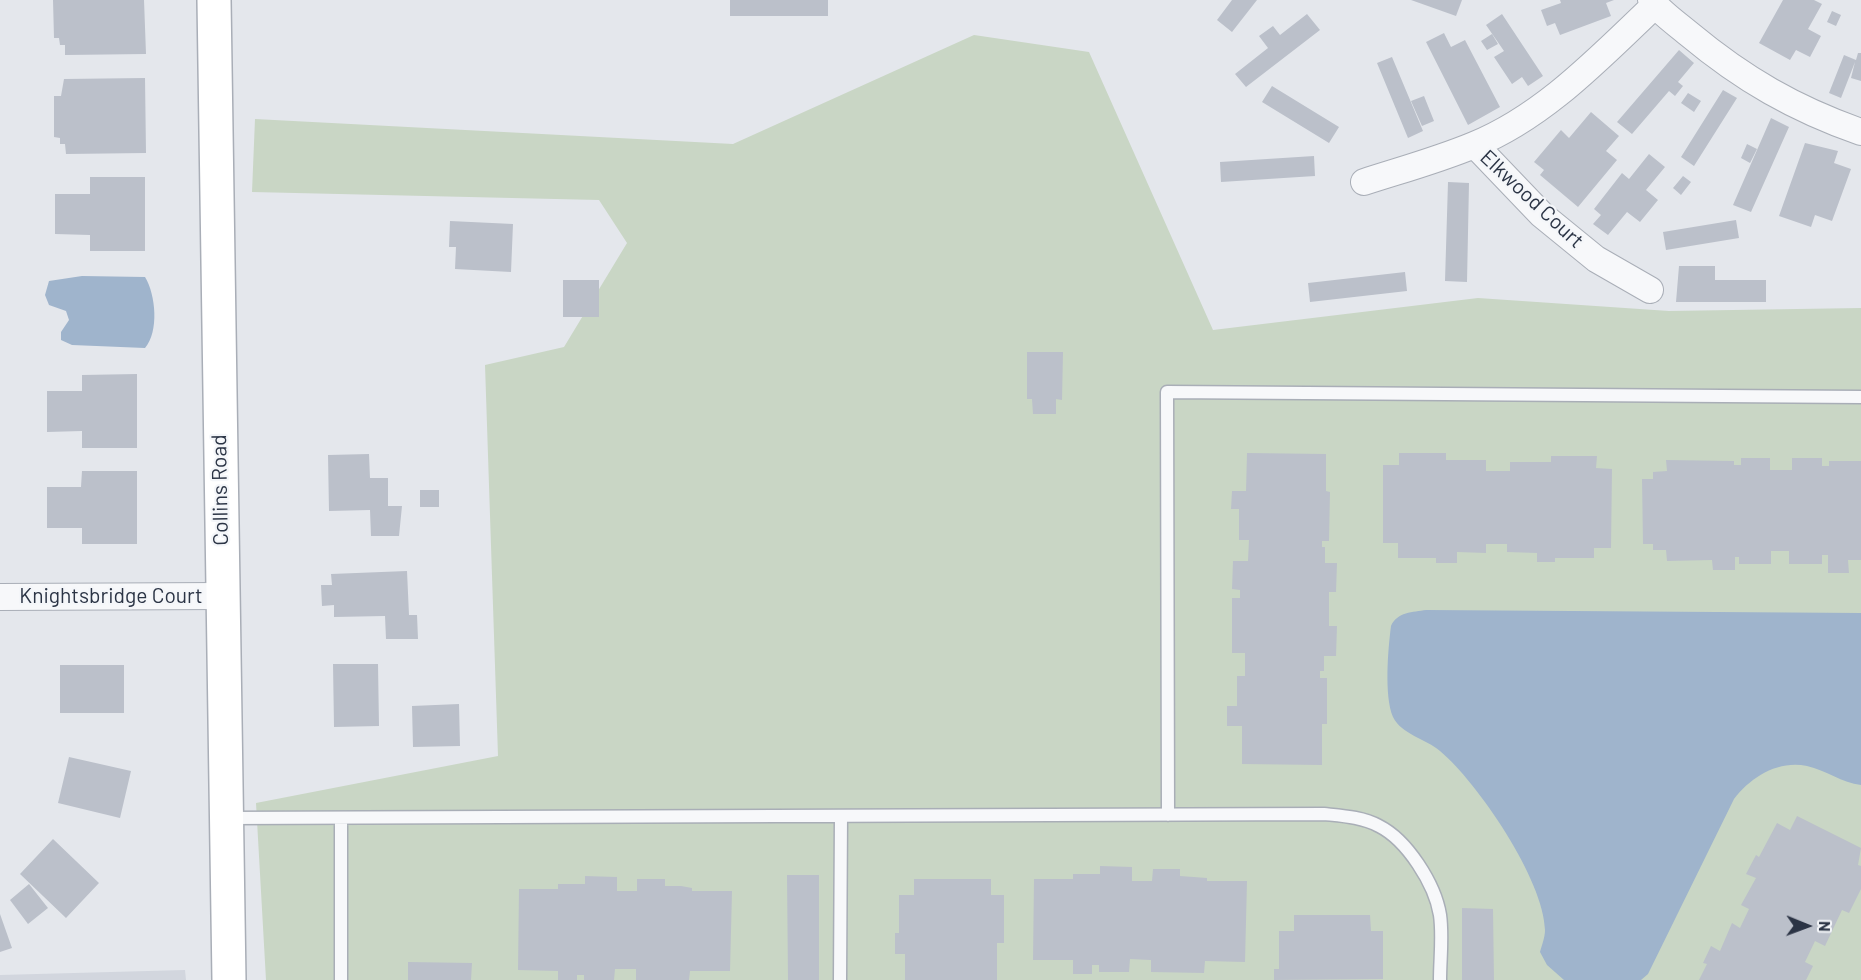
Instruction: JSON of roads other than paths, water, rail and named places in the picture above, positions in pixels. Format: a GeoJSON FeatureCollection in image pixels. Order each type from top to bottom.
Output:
{"type":"FeatureCollection","features":[{"type":"Feature","properties":{"kind":"street","name":"Collins Road"},"geometry":{"type":"LineString","coordinates":[[214,0],[229,980]]}},
{"type":"Feature","properties":{"kind":"street"},"geometry":{"type":"LineString","coordinates":[[1364,182],[1475,145],[1520,121],[1572,84],[1653,3],[1728,67],[1762,88],[1827,120],[1861,132]]}},
{"type":"Feature","properties":{"kind":"street","name":"Elkwood Court"},"geometry":{"type":"LineString","coordinates":[[1475,145],[1542,215],[1596,259],[1650,290]]}},
{"type":"Feature","properties":{"kind":"street","name":"Knightsbridge Court"},"geometry":{"type":"LineString","coordinates":[[0,597],[222,596]]}},
{"type":"Feature","properties":{"kind":"lane"},"geometry":{"type":"LineString","coordinates":[[1168,815],[1167,392],[1861,397]]}},
{"type":"Feature","properties":{"kind":"lane"},"geometry":{"type":"LineString","coordinates":[[226,818],[1324,814],[1353,817],[1380,826],[1406,850],[1432,885],[1440,915],[1440,980]]}},
{"type":"Feature","properties":{"kind":"lane"},"geometry":{"type":"LineString","coordinates":[[840,980],[841,816]]}},
{"type":"Feature","properties":{"kind":"lane"},"geometry":{"type":"LineString","coordinates":[[341,818],[341,980]]}},
{"type":"Feature","properties":{"kind":"water"},"geometry":{"type":"Polygon","coordinates":[[[82,276],[145,277],[154,303],[154,323],[145,348],[72,345],[61,340],[61,332],[69,320],[66,311],[49,305],[45,295],[49,281],[82,276]]]}},
{"type":"Feature","properties":{"kind":"water"},"geometry":{"type":"Polygon","coordinates":[[[1426,610],[1861,613],[1861,785],[1847,782],[1814,768],[1796,765],[1776,768],[1757,777],[1734,799],[1648,974],[1641,980],[1564,980],[1547,965],[1540,952],[1545,930],[1542,909],[1534,885],[1490,809],[1472,785],[1440,751],[1402,728],[1393,717],[1388,697],[1391,626],[1401,615],[1426,610]]]}}]}
